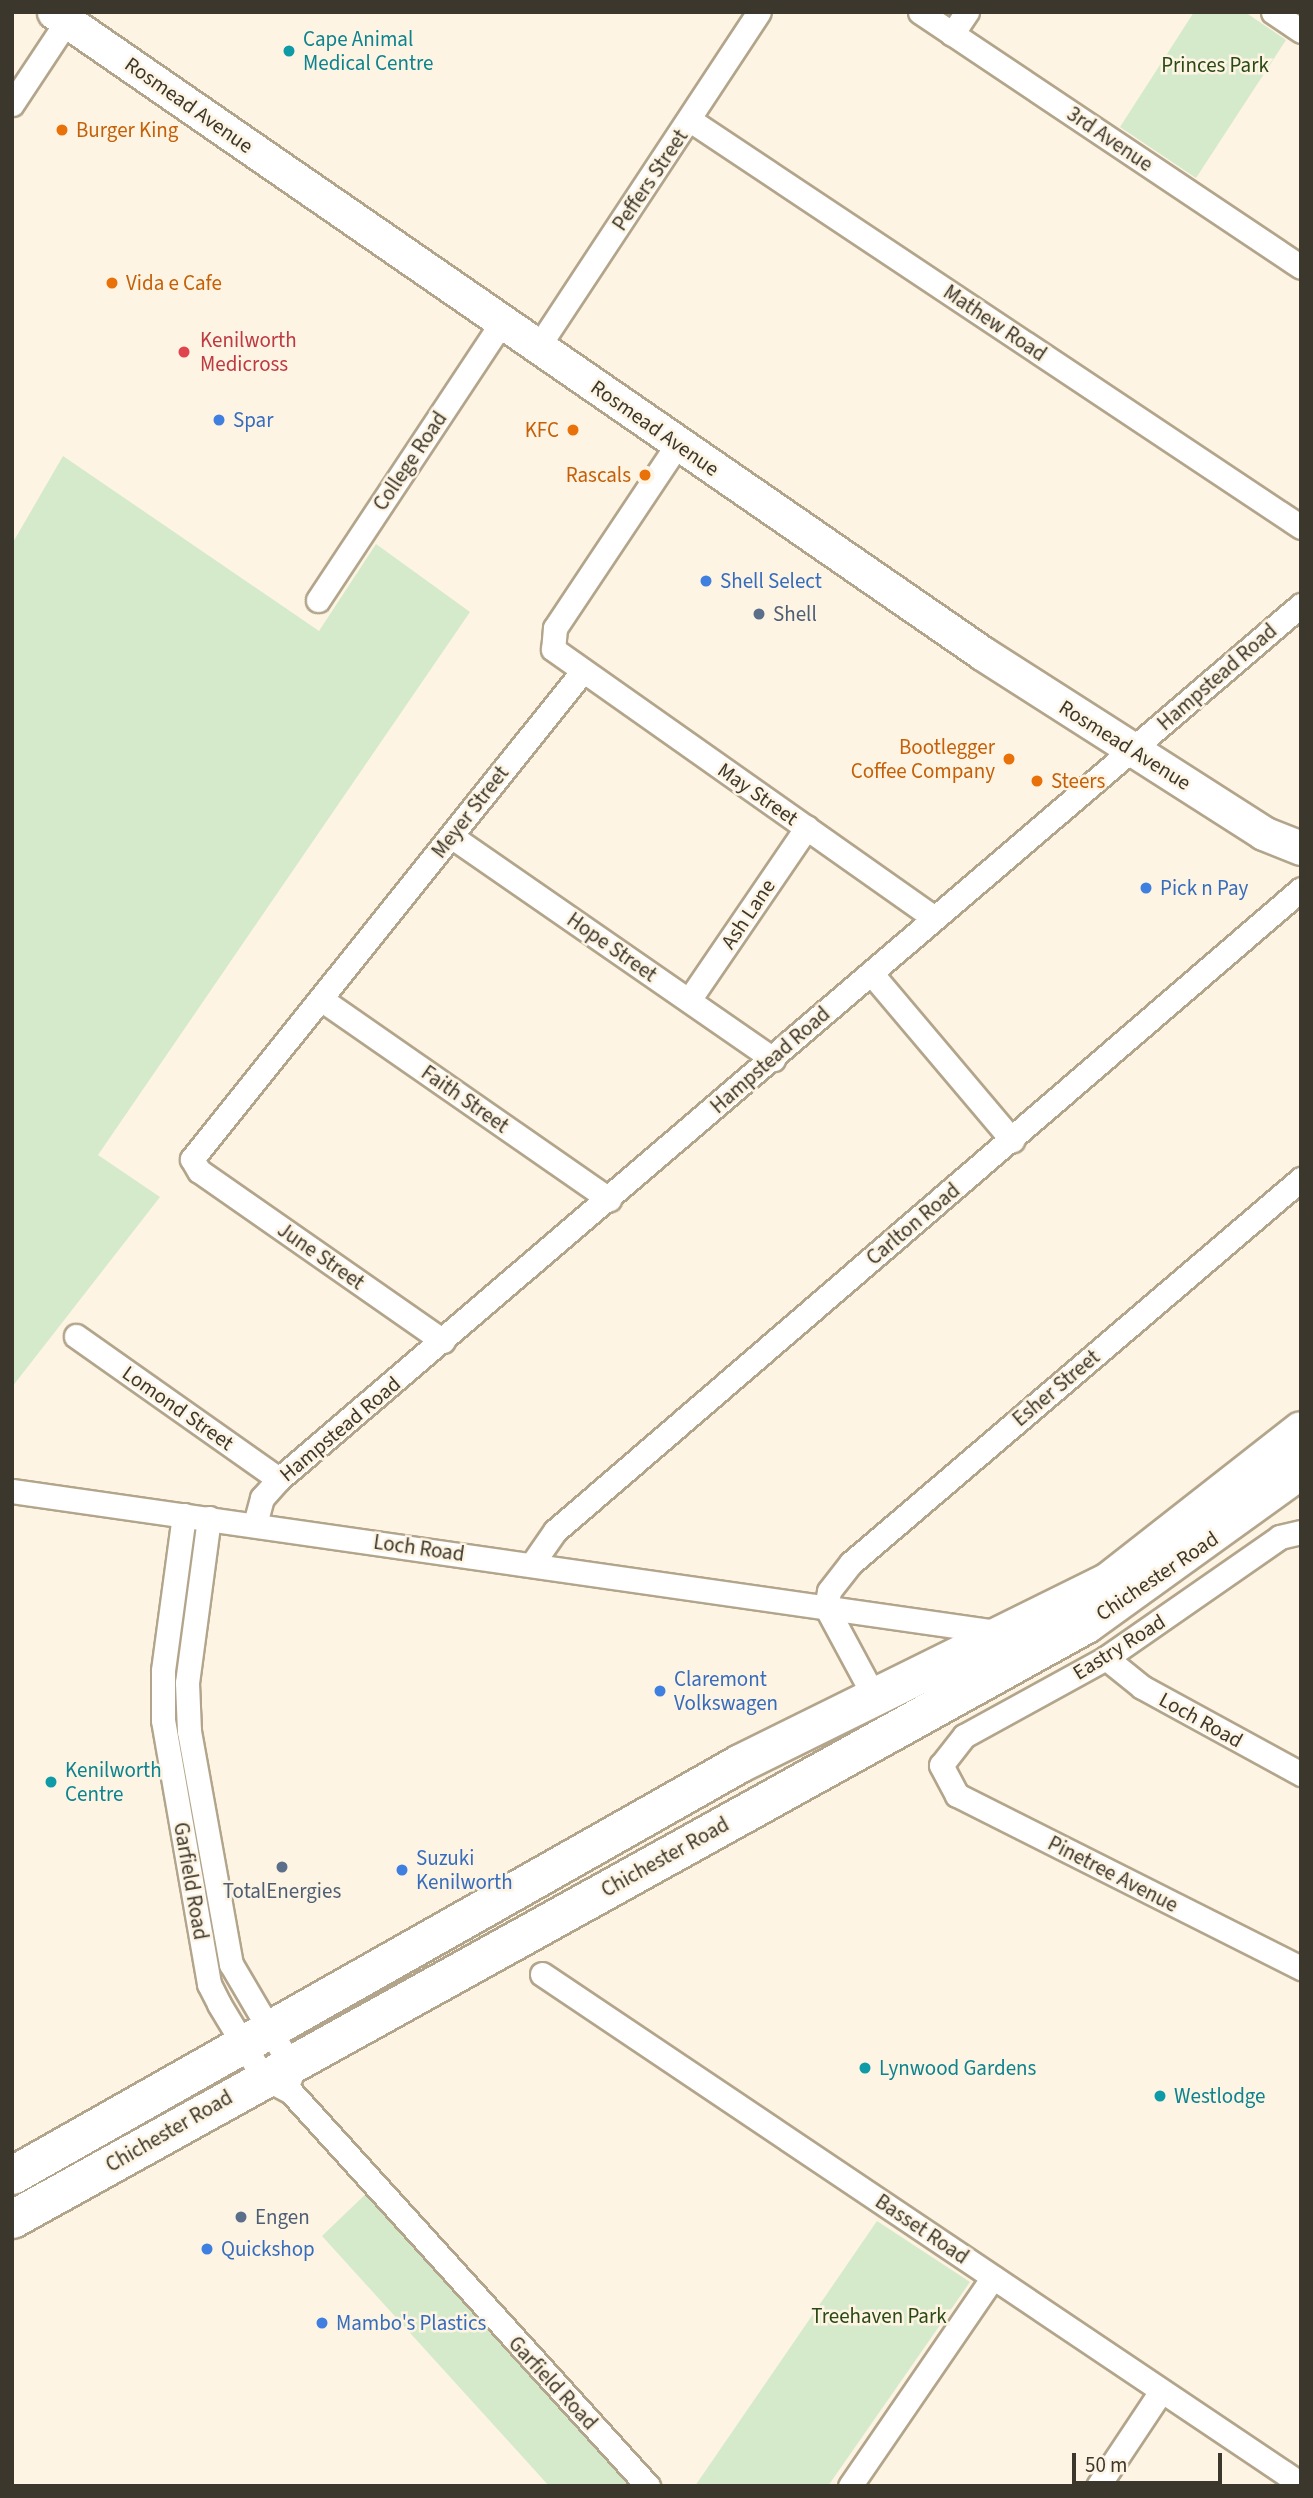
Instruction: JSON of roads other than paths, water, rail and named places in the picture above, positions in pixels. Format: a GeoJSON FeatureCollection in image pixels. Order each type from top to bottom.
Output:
{"type":"FeatureCollection","features":[{"type":"Feature","properties":{"kind":"main road","name":"Rosmead Avenue"},"geometry":{"type":"LineString","coordinates":[[61,17],[677,445],[1132,750],[1263,833],[1301,848]]}},
{"type":"Feature","properties":{"kind":"main road","name":"Rosmead Avenue"},"geometry":{"type":"LineString","coordinates":[[1263,833],[1301,872]]}},
{"type":"Feature","properties":{"kind":"main road","name":"Chichester Road"},"geometry":{"type":"LineString","coordinates":[[12,2175],[271,2062],[496,1899],[873,1696],[1010,1631],[1133,1566],[1301,1430]]}},
{"type":"Feature","properties":{"kind":"main road","name":"Chichester Road"},"geometry":{"type":"LineString","coordinates":[[12,2219],[271,2062],[1098,1617],[1301,1469]]}},
{"type":"Feature","properties":{"kind":"street","name":"Peffers Street"},"geometry":{"type":"LineString","coordinates":[[538,347],[759,12]]}},
{"type":"Feature","properties":{"kind":"street","name":"3rd Avenue"},"geometry":{"type":"LineString","coordinates":[[920,12],[1301,267]]}},
{"type":"Feature","properties":{"kind":"street"},"geometry":{"type":"LineString","coordinates":[[952,34],[967,12]]}},
{"type":"Feature","properties":{"kind":"street"},"geometry":{"type":"LineString","coordinates":[[1273,12],[1301,31]]}},
{"type":"Feature","properties":{"kind":"street"},"geometry":{"type":"LineString","coordinates":[[12,104],[61,17]]}},
{"type":"Feature","properties":{"kind":"street","name":"Mathew Road"},"geometry":{"type":"LineString","coordinates":[[690,120],[1301,527]]}},
{"type":"Feature","properties":{"kind":"street","name":"College Road"},"geometry":{"type":"LineString","coordinates":[[318,600],[502,322]]}},
{"type":"Feature","properties":{"kind":"street"},"geometry":{"type":"LineString","coordinates":[[582,671],[556,653],[550,636],[677,445]]}},
{"type":"Feature","properties":{"kind":"street","name":"Hampstead Road"},"geometry":{"type":"LineString","coordinates":[[255,1524],[262,1498],[279,1479],[1301,605]]}},
{"type":"Feature","properties":{"kind":"street","name":"May Street"},"geometry":{"type":"LineString","coordinates":[[582,671],[934,918]]}},
{"type":"Feature","properties":{"kind":"street","name":"Meyer Street"},"geometry":{"type":"LineString","coordinates":[[199,1171],[191,1163],[194,1153],[321,999],[582,671]]}},
{"type":"Feature","properties":{"kind":"street","name":"Ash Lane"},"geometry":{"type":"LineString","coordinates":[[689,1000],[807,828]]}},
{"type":"Feature","properties":{"kind":"street","name":"Hope Street"},"geometry":{"type":"LineString","coordinates":[[451,836],[773,1059]]}},
{"type":"Feature","properties":{"kind":"street","name":"Carlton Road"},"geometry":{"type":"LineString","coordinates":[[532,1564],[555,1531],[1301,889]]}},
{"type":"Feature","properties":{"kind":"street"},"geometry":{"type":"LineString","coordinates":[[871,973],[1012,1140]]}},
{"type":"Feature","properties":{"kind":"street","name":"Faith Street"},"geometry":{"type":"LineString","coordinates":[[321,999],[609,1199]]}},
{"type":"Feature","properties":{"kind":"street","name":"June Street"},"geometry":{"type":"LineString","coordinates":[[199,1171],[443,1341]]}},
{"type":"Feature","properties":{"kind":"street","name":"Esher Street"},"geometry":{"type":"LineString","coordinates":[[826,1607],[828,1591],[851,1563],[1301,1179]]}},
{"type":"Feature","properties":{"kind":"street","name":"Lomond Street"},"geometry":{"type":"LineString","coordinates":[[76,1336],[279,1479]]}},
{"type":"Feature","properties":{"kind":"street","name":"Loch Road"},"geometry":{"type":"LineString","coordinates":[[12,1491],[1010,1631]]}},
{"type":"Feature","properties":{"kind":"street","name":"Garfield Road"},"geometry":{"type":"LineString","coordinates":[[184,1515],[163,1671],[163,1720],[209,1983],[271,2062],[648,2486]]}},
{"type":"Feature","properties":{"kind":"street","name":"Garfield Road"},"geometry":{"type":"LineString","coordinates":[[209,1518],[186,1706],[230,1964],[271,2062]]}},
{"type":"Feature","properties":{"kind":"street","name":"Eastry Road"},"geometry":{"type":"LineString","coordinates":[[941,1765],[964,1736],[1106,1658],[1280,1537],[1301,1532]]}},
{"type":"Feature","properties":{"kind":"street"},"geometry":{"type":"LineString","coordinates":[[826,1607],[873,1696]]}},
{"type":"Feature","properties":{"kind":"street","name":"Loch Road"},"geometry":{"type":"LineString","coordinates":[[1106,1658],[1142,1687],[1301,1774]]}},
{"type":"Feature","properties":{"kind":"street","name":"Pinetree Avenue"},"geometry":{"type":"LineString","coordinates":[[941,1765],[957,1796],[1301,1968]]}},
{"type":"Feature","properties":{"kind":"street","name":"Basset Road"},"geometry":{"type":"LineString","coordinates":[[542,1974],[1301,2484]]}},
{"type":"Feature","properties":{"kind":"street"},"geometry":{"type":"LineString","coordinates":[[850,2486],[993,2277]]}},
{"type":"Feature","properties":{"kind":"street"},"geometry":{"type":"LineString","coordinates":[[1098,2486],[1161,2391]]}},
{"type":"Feature","properties":{"kind":"place","name":"Cape Animal Medical Centre"},"geometry":{"type":"Point","coordinates":[289,51]}},
{"type":"Feature","properties":{"kind":"place","name":"Burger King"},"geometry":{"type":"Point","coordinates":[62,130]}},
{"type":"Feature","properties":{"kind":"place","name":"Vida e Cafe"},"geometry":{"type":"Point","coordinates":[112,283]}},
{"type":"Feature","properties":{"kind":"place","name":"Kenilworth Medicross"},"geometry":{"type":"Point","coordinates":[184,352]}},
{"type":"Feature","properties":{"kind":"place","name":"Spar"},"geometry":{"type":"Point","coordinates":[219,420]}},
{"type":"Feature","properties":{"kind":"place","name":"KFC"},"geometry":{"type":"Point","coordinates":[573,430]}},
{"type":"Feature","properties":{"kind":"place","name":"Rascals"},"geometry":{"type":"Point","coordinates":[645,475]}},
{"type":"Feature","properties":{"kind":"place","name":"Shell Select"},"geometry":{"type":"Point","coordinates":[706,581]}},
{"type":"Feature","properties":{"kind":"place","name":"Shell"},"geometry":{"type":"Point","coordinates":[759,614]}},
{"type":"Feature","properties":{"kind":"place","name":"Bootlegger Coffee Company"},"geometry":{"type":"Point","coordinates":[1009,759]}},
{"type":"Feature","properties":{"kind":"place","name":"Steers"},"geometry":{"type":"Point","coordinates":[1037,781]}},
{"type":"Feature","properties":{"kind":"place","name":"Pick n Pay"},"geometry":{"type":"Point","coordinates":[1146,888]}},
{"type":"Feature","properties":{"kind":"place","name":"Claremont Volkswagen"},"geometry":{"type":"Point","coordinates":[660,1691]}},
{"type":"Feature","properties":{"kind":"place","name":"Kenilworth Centre"},"geometry":{"type":"Point","coordinates":[51,1782]}},
{"type":"Feature","properties":{"kind":"place","name":"TotalEnergies"},"geometry":{"type":"Point","coordinates":[282,1867]}},
{"type":"Feature","properties":{"kind":"place","name":"Suzuki Kenilworth"},"geometry":{"type":"Point","coordinates":[402,1870]}},
{"type":"Feature","properties":{"kind":"place","name":"Lynwood Gardens"},"geometry":{"type":"Point","coordinates":[865,2068]}},
{"type":"Feature","properties":{"kind":"place","name":"Westlodge"},"geometry":{"type":"Point","coordinates":[1160,2096]}},
{"type":"Feature","properties":{"kind":"place","name":"Engen"},"geometry":{"type":"Point","coordinates":[241,2217]}},
{"type":"Feature","properties":{"kind":"place","name":"Quickshop"},"geometry":{"type":"Point","coordinates":[207,2249]}},
{"type":"Feature","properties":{"kind":"place","name":"Mambo's Plastics"},"geometry":{"type":"Point","coordinates":[322,2323]}},
{"type":"Feature","properties":{"kind":"park label","name":"Princes Park"},"geometry":{"type":"Point","coordinates":[1215,65]}},
{"type":"Feature","properties":{"kind":"park label","name":"Treehaven Park"},"geometry":{"type":"Point","coordinates":[879,2316]}}]}
